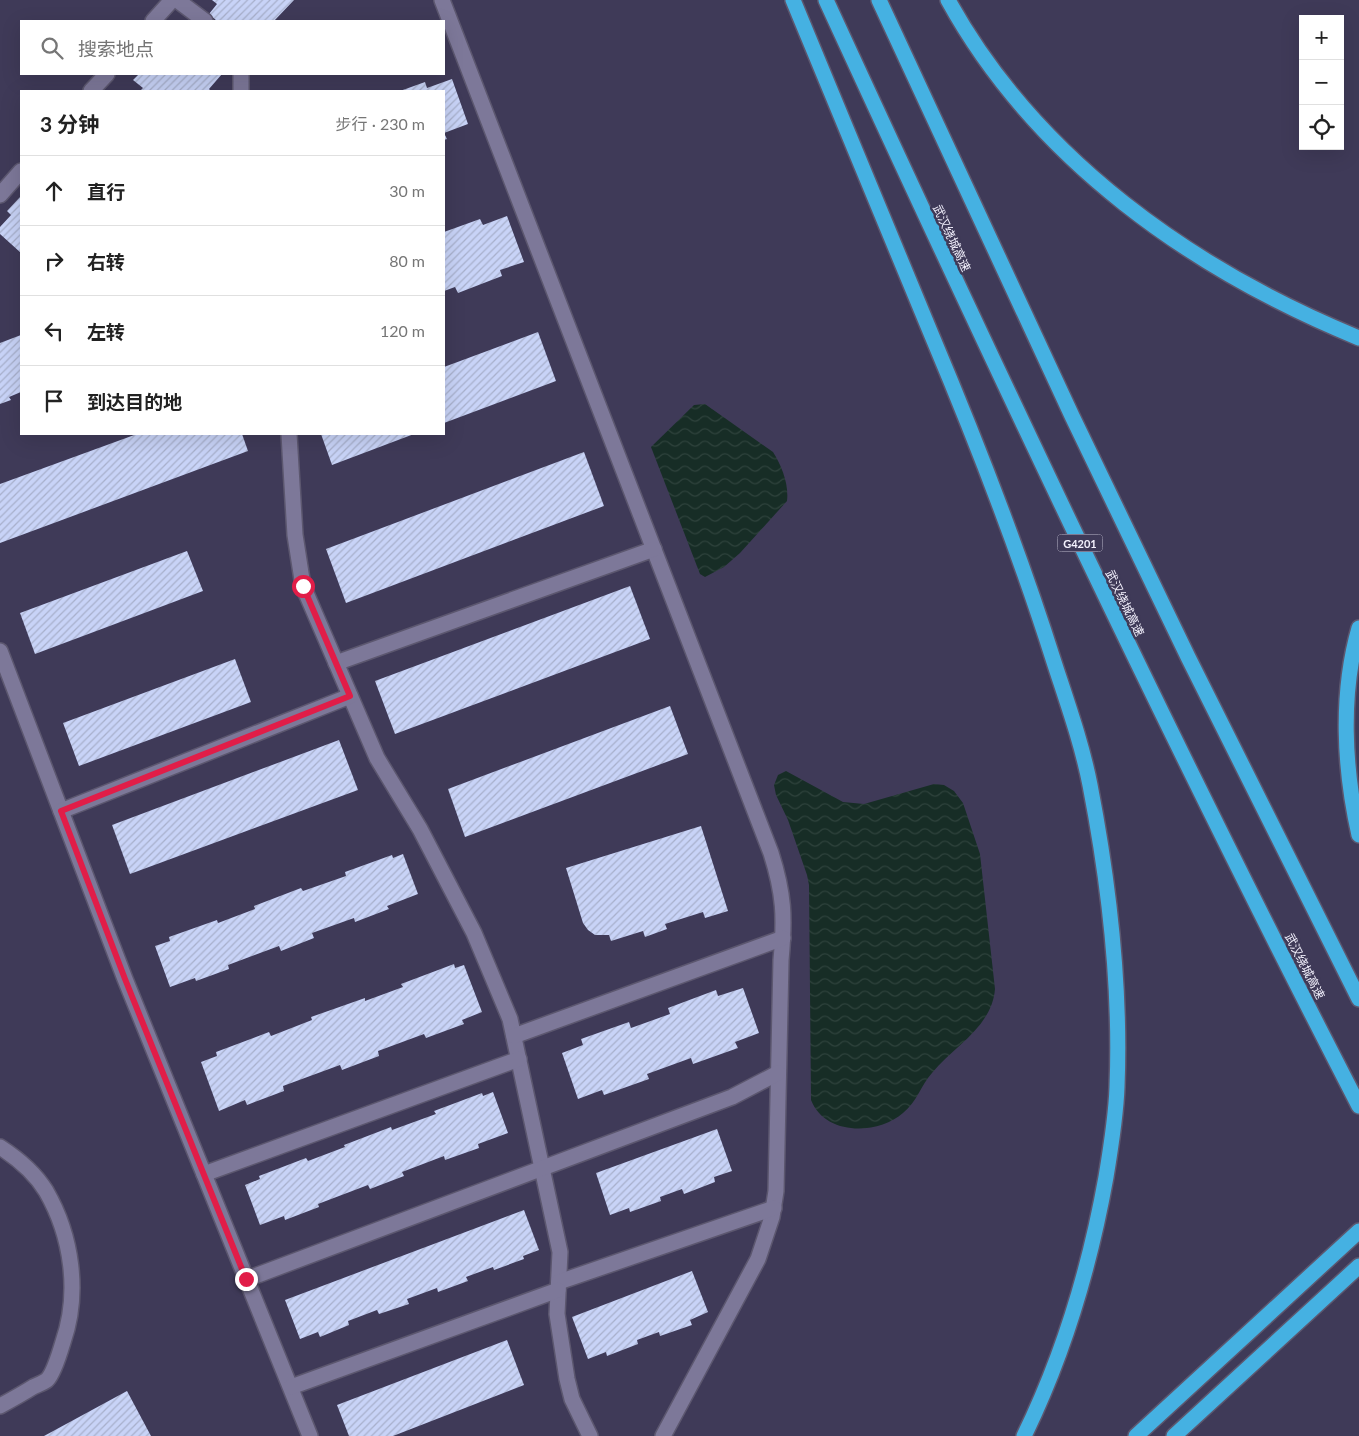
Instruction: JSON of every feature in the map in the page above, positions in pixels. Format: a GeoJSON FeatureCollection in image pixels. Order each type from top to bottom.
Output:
{"type":"FeatureCollection","features":[{"type":"Feature","properties":{"kind":"highway"},"geometry":{"type":"LineString","coordinates":[[793,0],[976,441],[1009,526],[1066,697],[1091,792],[1107,893],[1114,969],[1117,1018],[1117,1088],[1100,1211],[1085,1271],[1070,1322],[1052,1371],[1024,1436]]}},
{"type":"Feature","properties":{"kind":"highway","name":"武汉绕城高速"},"geometry":{"type":"LineString","coordinates":[[826,0],[1114,616],[1359,1106]]}},
{"type":"Feature","properties":{"kind":"highway"},"geometry":{"type":"LineString","coordinates":[[880,0],[1085,442],[1188,657],[1359,998]]}},
{"type":"Feature","properties":{"kind":"highway"},"geometry":{"type":"LineString","coordinates":[[948,0],[958,19],[986,60],[1016,99],[1048,135],[1087,174],[1178,244],[1230,276],[1283,304],[1359,338]]}},
{"type":"Feature","properties":{"kind":"highway"},"geometry":{"type":"LineString","coordinates":[[1359,628],[1350,675],[1347,746],[1349,781],[1359,835]]}},
{"type":"Feature","properties":{"kind":"highway"},"geometry":{"type":"LineString","coordinates":[[1136,1436],[1359,1231]]}},
{"type":"Feature","properties":{"kind":"highway"},"geometry":{"type":"LineString","coordinates":[[1174,1436],[1359,1266]]}},
{"type":"Feature","properties":{"kind":"street"},"geometry":{"type":"LineString","coordinates":[[154,20],[172,0]]}},
{"type":"Feature","properties":{"kind":"street"},"geometry":{"type":"LineString","coordinates":[[177,0],[204,20]]}},
{"type":"Feature","properties":{"kind":"street"},"geometry":{"type":"LineString","coordinates":[[442,0],[771,854],[779,877],[783,902],[784,922],[774,1208],[765,1242],[758,1259],[663,1436]]}},
{"type":"Feature","properties":{"kind":"street"},"geometry":{"type":"LineString","coordinates":[[92,90],[105,75]]}},
{"type":"Feature","properties":{"kind":"street"},"geometry":{"type":"LineString","coordinates":[[241,75],[241,90]]}},
{"type":"Feature","properties":{"kind":"street"},"geometry":{"type":"LineString","coordinates":[[0,195],[20,171]]}},
{"type":"Feature","properties":{"kind":"street"},"geometry":{"type":"LineString","coordinates":[[289,435],[295,536],[303,586],[377,758],[420,829],[474,933],[510,1019],[560,1252],[557,1314],[567,1379],[572,1400],[590,1436]]}},
{"type":"Feature","properties":{"kind":"street"},"geometry":{"type":"LineString","coordinates":[[336,663],[654,549]]}},
{"type":"Feature","properties":{"kind":"street"},"geometry":{"type":"LineString","coordinates":[[0,651],[125,979],[310,1436]]}},
{"type":"Feature","properties":{"kind":"street"},"geometry":{"type":"LineString","coordinates":[[61,811],[350,696]]}},
{"type":"Feature","properties":{"kind":"street"},"geometry":{"type":"LineString","coordinates":[[514,1036],[783,938]]}},
{"type":"Feature","properties":{"kind":"street"},"geometry":{"type":"LineString","coordinates":[[204,1174],[519,1059]]}},
{"type":"Feature","properties":{"kind":"street"},"geometry":{"type":"LineString","coordinates":[[246,1279],[732,1098],[778,1073]]}},
{"type":"Feature","properties":{"kind":"street"},"geometry":{"type":"LineString","coordinates":[[0,1147],[30,1171],[45,1190],[65,1235],[72,1285],[66,1334],[47,1380],[0,1406]]}},
{"type":"Feature","properties":{"kind":"street"},"geometry":{"type":"LineString","coordinates":[[291,1387],[558,1286],[774,1208]]}},
{"type":"Feature","properties":{"kind":"water"},"geometry":{"type":"Polygon","coordinates":[[[705,404],[773,452],[784,476],[787,501],[740,553],[724,567],[705,577],[700,574],[651,447],[694,405],[705,404]]]}},
{"type":"Feature","properties":{"kind":"water"},"geometry":{"type":"Polygon","coordinates":[[[786,771],[843,802],[864,804],[934,784],[944,785],[954,791],[963,803],[980,854],[995,989],[992,1002],[980,1025],[932,1073],[908,1109],[892,1120],[880,1125],[867,1128],[840,1126],[818,1112],[811,1100],[809,885],[788,820],[776,795],[774,785],[778,775],[786,771]]]}},
{"type":"Feature","properties":{"kind":"building"},"geometry":{"type":"Polygon","coordinates":[[[212,0],[294,0],[275,20],[216,20],[209,14],[217,4],[212,0]]]}},
{"type":"Feature","properties":{"kind":"building"},"geometry":{"type":"Polygon","coordinates":[[[138,75],[221,75],[210,90],[141,90],[143,88],[133,80],[138,75]]]}},
{"type":"Feature","properties":{"kind":"building"},"geometry":{"type":"Polygon","coordinates":[[[452,79],[468,124],[445,133],[445,90],[403,90],[425,82],[427,88],[452,79]]]}},
{"type":"Feature","properties":{"kind":"building"},"geometry":{"type":"Polygon","coordinates":[[[20,197],[20,252],[0,234],[0,227],[11,215],[7,211],[20,197]]]}},
{"type":"Feature","properties":{"kind":"building"},"geometry":{"type":"Polygon","coordinates":[[[507,216],[524,262],[500,270],[502,276],[458,293],[455,287],[445,291],[445,232],[480,219],[483,225],[507,216]]]}},
{"type":"Feature","properties":{"kind":"building"},"geometry":{"type":"Polygon","coordinates":[[[538,332],[556,381],[445,423],[445,367],[538,332]]]}},
{"type":"Feature","properties":{"kind":"building"},"geometry":{"type":"Polygon","coordinates":[[[20,335],[20,392],[9,397],[11,400],[0,404],[0,343],[20,335]]]}},
{"type":"Feature","properties":{"kind":"building"},"geometry":{"type":"Polygon","coordinates":[[[134,435],[242,435],[248,451],[0,543],[0,484],[134,435]]]}},
{"type":"Feature","properties":{"kind":"building"},"geometry":{"type":"Polygon","coordinates":[[[321,435],[411,435],[332,465],[321,435]]]}},
{"type":"Feature","properties":{"kind":"building"},"geometry":{"type":"Polygon","coordinates":[[[584,452],[604,506],[346,603],[326,549],[584,452]]]}},
{"type":"Feature","properties":{"kind":"building"},"geometry":{"type":"Polygon","coordinates":[[[187,551],[203,591],[35,654],[20,613],[187,551]]]}},
{"type":"Feature","properties":{"kind":"building"},"geometry":{"type":"Polygon","coordinates":[[[630,586],[650,639],[395,734],[375,681],[630,586]]]}},
{"type":"Feature","properties":{"kind":"building"},"geometry":{"type":"Polygon","coordinates":[[[235,659],[251,702],[79,766],[63,723],[235,659]]]}},
{"type":"Feature","properties":{"kind":"building"},"geometry":{"type":"Polygon","coordinates":[[[670,706],[688,754],[465,837],[448,789],[670,706]]]}},
{"type":"Feature","properties":{"kind":"building"},"geometry":{"type":"Polygon","coordinates":[[[339,740],[358,790],[130,874],[112,825],[339,740]]]}},
{"type":"Feature","properties":{"kind":"building"},"geometry":{"type":"Polygon","coordinates":[[[701,826],[728,911],[705,918],[703,912],[665,924],[667,929],[645,937],[643,931],[611,941],[609,935],[595,935],[588,930],[583,923],[566,868],[701,826]]]}},
{"type":"Feature","properties":{"kind":"building"},"geometry":{"type":"Polygon","coordinates":[[[403,854],[418,894],[387,906],[389,909],[355,922],[354,918],[312,933],[314,938],[281,951],[279,946],[228,965],[229,969],[196,981],[195,978],[170,987],[155,946],[170,941],[169,937],[217,920],[218,923],[255,909],[254,906],[301,888],[303,891],[346,876],[345,872],[392,855],[393,858],[403,854]]]}},
{"type":"Feature","properties":{"kind":"building"},"geometry":{"type":"Polygon","coordinates":[[[454,964],[455,968],[464,965],[482,1012],[462,1020],[464,1024],[426,1038],[424,1034],[378,1051],[379,1056],[342,1070],[340,1065],[283,1086],[284,1091],[247,1105],[245,1100],[219,1111],[201,1062],[217,1056],[216,1052],[269,1032],[271,1036],[312,1020],[311,1017],[365,998],[365,1001],[403,987],[401,984],[454,964]]]}},
{"type":"Feature","properties":{"kind":"building"},"geometry":{"type":"Polygon","coordinates":[[[743,988],[759,1033],[735,1042],[738,1048],[693,1064],[691,1058],[647,1074],[649,1079],[604,1095],[602,1090],[578,1099],[562,1053],[583,1045],[581,1039],[629,1022],[631,1028],[670,1014],[668,1008],[716,990],[718,996],[743,988]]]}},
{"type":"Feature","properties":{"kind":"building"},"geometry":{"type":"Polygon","coordinates":[[[493,1092],[508,1133],[478,1144],[479,1148],[445,1160],[444,1156],[402,1172],[404,1176],[370,1189],[368,1185],[318,1204],[319,1207],[285,1220],[284,1216],[260,1225],[245,1185],[260,1179],[259,1176],[306,1158],[308,1161],[391,1127],[392,1130],[436,1114],[434,1111],[482,1093],[483,1096],[493,1092]]]}},
{"type":"Feature","properties":{"kind":"building"},"geometry":{"type":"Polygon","coordinates":[[[717,1129],[732,1171],[714,1177],[715,1182],[684,1194],[682,1189],[660,1197],[661,1201],[630,1212],[629,1208],[610,1215],[596,1173],[717,1129]]]}},
{"type":"Feature","properties":{"kind":"building"},"geometry":{"type":"Polygon","coordinates":[[[524,1210],[539,1250],[523,1256],[524,1259],[494,1270],[493,1267],[466,1277],[468,1281],[438,1292],[437,1288],[407,1299],[409,1304],[379,1314],[377,1310],[348,1321],[349,1325],[320,1337],[318,1332],[300,1339],[285,1300],[524,1210]]]}},
{"type":"Feature","properties":{"kind":"building"},"geometry":{"type":"Polygon","coordinates":[[[692,1271],[708,1312],[690,1320],[692,1325],[660,1336],[659,1332],[637,1340],[638,1344],[607,1356],[606,1352],[588,1359],[572,1317],[692,1271]]]}},
{"type":"Feature","properties":{"kind":"building"},"geometry":{"type":"Polygon","coordinates":[[[507,1340],[524,1385],[393,1436],[349,1436],[337,1405],[507,1340]]]}},
{"type":"Feature","properties":{"kind":"building"},"geometry":{"type":"Polygon","coordinates":[[[127,1391],[151,1436],[44,1436],[127,1391]]]}},
{"type":"Feature","properties":{"kind":"route"},"geometry":{"type":"LineString","coordinates":[[246,1279],[125,979],[61,811],[350,696],[303,586]]}}]}
